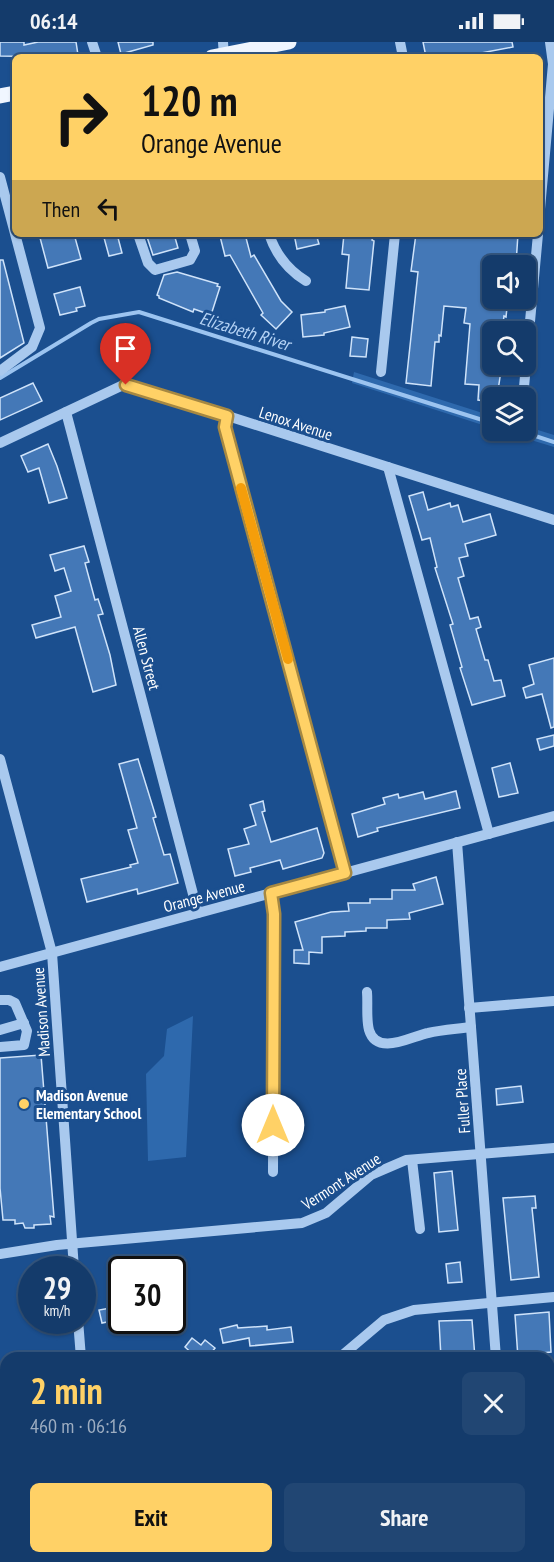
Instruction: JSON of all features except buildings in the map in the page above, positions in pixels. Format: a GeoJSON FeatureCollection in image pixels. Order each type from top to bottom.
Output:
{"type":"FeatureCollection","features":[{"type":"Feature","properties":{"kind":"main road"},"geometry":{"type":"LineString","coordinates":[[220,53],[289,42]]}},
{"type":"Feature","properties":{"kind":"street"},"geometry":{"type":"LineString","coordinates":[[543,176],[553,64],[550,42]]}},
{"type":"Feature","properties":{"kind":"street"},"geometry":{"type":"LineString","coordinates":[[0,177],[12,222]]}},
{"type":"Feature","properties":{"kind":"street"},"geometry":{"type":"LineString","coordinates":[[0,371],[32,347],[40,328],[16,237]]}},
{"type":"Feature","properties":{"kind":"street"},"geometry":{"type":"LineString","coordinates":[[139,237],[148,263],[155,270],[190,260],[195,251],[191,237]]}},
{"type":"Feature","properties":{"kind":"street"},"geometry":{"type":"LineString","coordinates":[[270,237],[284,264],[306,281]]}},
{"type":"Feature","properties":{"kind":"street"},"geometry":{"type":"LineString","coordinates":[[381,372],[394,237]]}},
{"type":"Feature","properties":{"kind":"street"},"geometry":{"type":"LineString","coordinates":[[525,387],[538,237]]}},
{"type":"Feature","properties":{"kind":"street","name":"Lenox Avenue"},"geometry":{"type":"LineString","coordinates":[[0,443],[126,385],[554,520]]}},
{"type":"Feature","properties":{"kind":"street","name":"Allen Street"},"geometry":{"type":"LineString","coordinates":[[66,412],[198,913]]}},
{"type":"Feature","properties":{"kind":"street"},"geometry":{"type":"LineString","coordinates":[[227,416],[225,427],[345,873]]}},
{"type":"Feature","properties":{"kind":"street"},"geometry":{"type":"LineString","coordinates":[[388,467],[489,834]]}},
{"type":"Feature","properties":{"kind":"street","name":"Madison Avenue"},"geometry":{"type":"LineString","coordinates":[[0,759],[52,953],[73,1256]]}},
{"type":"Feature","properties":{"kind":"street","name":"Orange Avenue"},"geometry":{"type":"LineString","coordinates":[[0,967],[554,816]]}},
{"type":"Feature","properties":{"kind":"street","name":"Fuller Place"},"geometry":{"type":"LineString","coordinates":[[457,842],[496,1352]]}},
{"type":"Feature","properties":{"kind":"street"},"geometry":{"type":"LineString","coordinates":[[271,893],[274,914],[273,1172]]}},
{"type":"Feature","properties":{"kind":"street"},"geometry":{"type":"LineString","coordinates":[[367,992],[369,1030],[381,1043],[401,1042],[427,1033],[471,1027]]}},
{"type":"Feature","properties":{"kind":"street"},"geometry":{"type":"LineString","coordinates":[[0,1000],[15,1003],[27,1031],[24,1045],[0,1047]]}},
{"type":"Feature","properties":{"kind":"street"},"geometry":{"type":"LineString","coordinates":[[470,1008],[554,1001]]}},
{"type":"Feature","properties":{"kind":"street"},"geometry":{"type":"LineString","coordinates":[[0,1029],[24,1023]]}},
{"type":"Feature","properties":{"kind":"street","name":"Vermont Avenue"},"geometry":{"type":"LineString","coordinates":[[0,1254],[72,1243],[302,1223],[326,1213],[371,1175],[384,1168],[412,1160],[554,1148]]}},
{"type":"Feature","properties":{"kind":"street"},"geometry":{"type":"LineString","coordinates":[[412,1160],[420,1229]]}},
{"type":"Feature","properties":{"kind":"street"},"geometry":{"type":"LineString","coordinates":[[346,1352],[384,1320],[397,1315],[431,1307],[554,1297]]}},
{"type":"Feature","properties":{"kind":"street"},"geometry":{"type":"LineString","coordinates":[[79,1334],[81,1352]]}},
{"type":"Feature","properties":{"kind":"shaded area"},"geometry":{"type":"Polygon","coordinates":[[[354,372],[482,413],[482,425],[352,383],[354,372]]]}},
{"type":"Feature","properties":{"kind":"shaded area"},"geometry":{"type":"Polygon","coordinates":[[[536,429],[554,435],[554,447],[534,441],[536,441],[536,429]]]}},
{"type":"Feature","properties":{"kind":"shaded area"},"geometry":{"type":"Polygon","coordinates":[[[193,1016],[186,1157],[148,1161],[146,1074],[164,1056],[167,1029],[193,1016]]]}},
{"type":"Feature","properties":{"kind":"waterway","name":"Elizabeth River"},"geometry":{"type":"LineString","coordinates":[[0,378],[99,319],[139,312],[482,420]]}},
{"type":"Feature","properties":{"kind":"waterway","name":"Elizabeth River"},"geometry":{"type":"LineString","coordinates":[[536,436],[554,442]]}},
{"type":"Feature","properties":{"kind":"slow traffic"},"geometry":{"type":"LineString","coordinates":[[241,488],[288,659]]}},
{"type":"Feature","properties":{"kind":"place","name":"Madison Avenue Elementary School"},"geometry":{"type":"Point","coordinates":[24,1104]}},
{"type":"Feature","properties":{"kind":"route"},"geometry":{"type":"LineString","coordinates":[[126,385],[227,416],[225,427],[345,873],[271,893],[274,914],[273,1125]]}}]}
